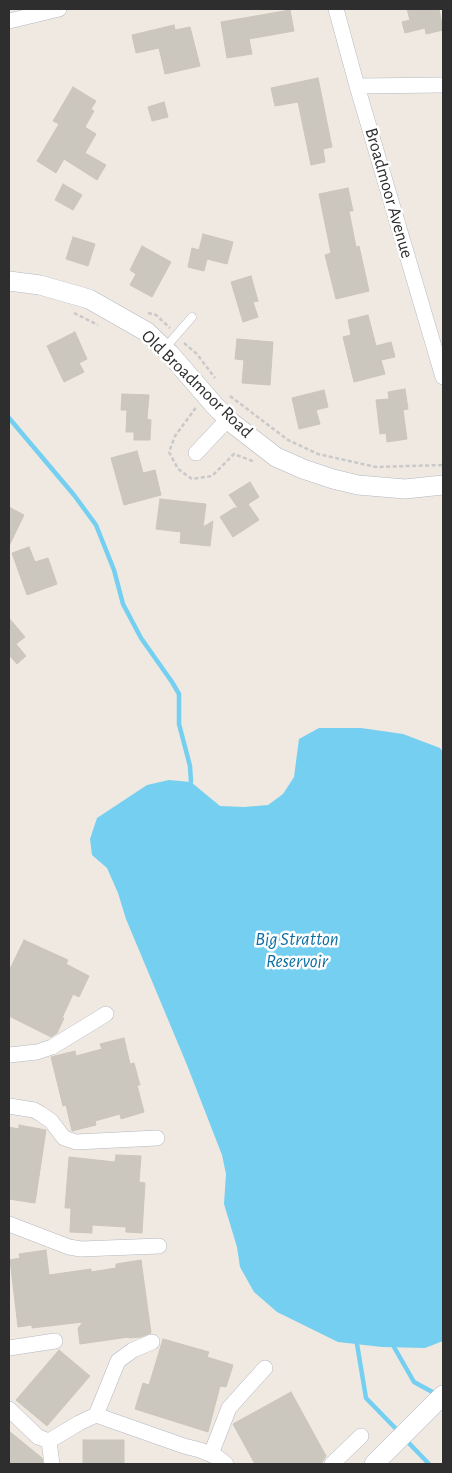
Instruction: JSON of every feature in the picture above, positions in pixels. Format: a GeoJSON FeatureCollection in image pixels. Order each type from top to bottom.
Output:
{"type":"FeatureCollection","features":[{"type":"Feature","properties":{"kind":"street"},"geometry":{"type":"LineString","coordinates":[[9,21],[59,9]]}},
{"type":"Feature","properties":{"kind":"street","name":"Broadmoor Avenue"},"geometry":{"type":"LineString","coordinates":[[336,9],[443,377]]}},
{"type":"Feature","properties":{"kind":"street"},"geometry":{"type":"LineString","coordinates":[[357,86],[443,85]]}},
{"type":"Feature","properties":{"kind":"street","name":"Old Broadmoor Road"},"geometry":{"type":"LineString","coordinates":[[13,281],[40,285],[89,300],[147,332],[170,342],[228,419],[276,456],[303,469],[333,479],[390,488],[405,489],[443,485]]}},
{"type":"Feature","properties":{"kind":"street"},"geometry":{"type":"LineString","coordinates":[[196,453],[228,419]]}},
{"type":"Feature","properties":{"kind":"street"},"geometry":{"type":"LineString","coordinates":[[9,1055],[37,1052],[52,1047],[106,1014]]}},
{"type":"Feature","properties":{"kind":"street"},"geometry":{"type":"LineString","coordinates":[[9,1106],[34,1110],[51,1122],[64,1138],[76,1142],[158,1138]]}},
{"type":"Feature","properties":{"kind":"street"},"geometry":{"type":"LineString","coordinates":[[9,1224],[69,1247],[81,1249],[159,1246]]}},
{"type":"Feature","properties":{"kind":"street"},"geometry":{"type":"LineString","coordinates":[[9,1348],[55,1341]]}},
{"type":"Feature","properties":{"kind":"street"},"geometry":{"type":"LineString","coordinates":[[49,1441],[96,1415],[118,1361],[134,1350],[152,1342]]}},
{"type":"Feature","properties":{"kind":"street"},"geometry":{"type":"LineString","coordinates":[[211,1454],[229,1408],[265,1368]]}},
{"type":"Feature","properties":{"kind":"street"},"geometry":{"type":"LineString","coordinates":[[374,1464],[443,1394]]}},
{"type":"Feature","properties":{"kind":"street"},"geometry":{"type":"LineString","coordinates":[[9,1410],[38,1437],[49,1441]]}},
{"type":"Feature","properties":{"kind":"street"},"geometry":{"type":"LineString","coordinates":[[96,1415],[211,1454],[226,1464]]}},
{"type":"Feature","properties":{"kind":"street"},"geometry":{"type":"LineString","coordinates":[[332,1464],[361,1436]]}},
{"type":"Feature","properties":{"kind":"street"},"geometry":{"type":"LineString","coordinates":[[49,1441],[52,1464]]}},
{"type":"Feature","properties":{"kind":"lane"},"geometry":{"type":"LineString","coordinates":[[170,342],[192,317]]}},
{"type":"Feature","properties":{"kind":"path"},"geometry":{"type":"LineString","coordinates":[[140,310],[156,315],[170,342],[197,354],[219,384]]}},
{"type":"Feature","properties":{"kind":"path"},"geometry":{"type":"LineString","coordinates":[[70,311],[103,327]]}},
{"type":"Feature","properties":{"kind":"path"},"geometry":{"type":"LineString","coordinates":[[225,392],[288,440],[318,454],[376,467],[443,465]]}},
{"type":"Feature","properties":{"kind":"path"},"geometry":{"type":"LineString","coordinates":[[189,402],[195,409],[175,436],[170,452],[178,469],[192,479],[212,476],[234,454],[258,463]]}},
{"type":"Feature","properties":{"kind":"water","name":"Big Stratton Reservoir"},"geometry":{"type":"Polygon","coordinates":[[[319,728],[361,728],[403,734],[440,748],[443,752],[443,1341],[425,1348],[382,1347],[338,1342],[277,1312],[254,1292],[240,1267],[237,1247],[224,1204],[226,1174],[222,1155],[126,919],[118,893],[107,868],[92,855],[90,839],[97,818],[147,785],[169,780],[191,782],[220,806],[268,805],[283,794],[294,777],[299,739],[319,728]]]}},
{"type":"Feature","properties":{"kind":"building"},"geometry":{"type":"Polygon","coordinates":[[[407,9],[439,9],[443,30],[426,34],[425,28],[405,33],[402,22],[410,20],[407,9]]]}},
{"type":"Feature","properties":{"kind":"building"},"geometry":{"type":"Polygon","coordinates":[[[290,10],[294,31],[249,39],[252,54],[227,58],[221,22],[290,10]]]}},
{"type":"Feature","properties":{"kind":"building"},"geometry":{"type":"Polygon","coordinates":[[[174,25],[175,30],[190,27],[200,66],[165,74],[159,48],[136,53],[132,35],[174,25]]]}},
{"type":"Feature","properties":{"kind":"building"},"geometry":{"type":"Polygon","coordinates":[[[318,78],[332,147],[323,149],[325,162],[311,165],[298,102],[275,106],[271,88],[318,78]]]}},
{"type":"Feature","properties":{"kind":"building"},"geometry":{"type":"Polygon","coordinates":[[[73,87],[96,101],[91,109],[94,111],[85,127],[96,134],[85,153],[106,165],[97,180],[64,159],[56,173],[37,161],[59,124],[53,121],[73,87]]]}},
{"type":"Feature","properties":{"kind":"building"},"geometry":{"type":"Polygon","coordinates":[[[164,102],[168,117],[152,121],[148,107],[164,102]]]}},
{"type":"Feature","properties":{"kind":"building"},"geometry":{"type":"Polygon","coordinates":[[[63,184],[82,195],[73,210],[55,200],[63,184]]]}},
{"type":"Feature","properties":{"kind":"building"},"geometry":{"type":"Polygon","coordinates":[[[348,188],[353,211],[349,211],[356,247],[359,246],[369,291],[336,299],[325,255],[331,253],[319,194],[348,188]]]}},
{"type":"Feature","properties":{"kind":"building"},"geometry":{"type":"Polygon","coordinates":[[[203,234],[233,242],[227,264],[207,259],[204,271],[188,267],[192,248],[199,250],[203,234]]]}},
{"type":"Feature","properties":{"kind":"building"},"geometry":{"type":"Polygon","coordinates":[[[73,237],[95,244],[88,266],[66,259],[73,237]]]}},
{"type":"Feature","properties":{"kind":"building"},"geometry":{"type":"Polygon","coordinates":[[[142,246],[171,262],[152,297],[130,285],[136,274],[130,270],[142,246]]]}},
{"type":"Feature","properties":{"kind":"building"},"geometry":{"type":"Polygon","coordinates":[[[251,276],[258,301],[253,302],[258,317],[243,322],[231,282],[251,276]]]}},
{"type":"Feature","properties":{"kind":"building"},"geometry":{"type":"Polygon","coordinates":[[[368,315],[376,346],[391,342],[395,357],[381,360],[385,374],[354,382],[343,337],[351,335],[348,320],[368,315]]]}},
{"type":"Feature","properties":{"kind":"building"},"geometry":{"type":"Polygon","coordinates":[[[75,332],[87,359],[79,363],[84,372],[64,382],[47,346],[75,332]]]}},
{"type":"Feature","properties":{"kind":"building"},"geometry":{"type":"Polygon","coordinates":[[[237,339],[273,342],[270,385],[242,383],[244,360],[235,359],[237,339]]]}},
{"type":"Feature","properties":{"kind":"building"},"geometry":{"type":"Polygon","coordinates":[[[405,389],[408,409],[403,410],[407,439],[387,442],[386,433],[380,434],[376,400],[389,399],[388,392],[405,389]]]}},
{"type":"Feature","properties":{"kind":"building"},"geometry":{"type":"Polygon","coordinates":[[[324,390],[328,407],[316,410],[320,424],[299,429],[292,398],[324,390]]]}},
{"type":"Feature","properties":{"kind":"building"},"geometry":{"type":"Polygon","coordinates":[[[122,394],[149,395],[147,419],[151,420],[150,440],[134,440],[134,432],[126,432],[127,410],[121,410],[122,394]]]}},
{"type":"Feature","properties":{"kind":"building"},"geometry":{"type":"Polygon","coordinates":[[[137,451],[143,473],[155,470],[161,495],[124,505],[111,458],[137,451]]]}},
{"type":"Feature","properties":{"kind":"building"},"geometry":{"type":"Polygon","coordinates":[[[250,482],[259,497],[248,504],[259,520],[233,537],[220,517],[234,508],[238,508],[229,495],[250,482]]]}},
{"type":"Feature","properties":{"kind":"building"},"geometry":{"type":"Polygon","coordinates":[[[160,499],[206,504],[203,527],[213,521],[210,546],[180,543],[181,532],[156,529],[160,499]]]}},
{"type":"Feature","properties":{"kind":"building"},"geometry":{"type":"Polygon","coordinates":[[[9,507],[24,515],[9,546],[9,507]]]}},
{"type":"Feature","properties":{"kind":"building"},"geometry":{"type":"Polygon","coordinates":[[[29,547],[35,562],[48,558],[57,584],[27,595],[12,553],[29,547]]]}},
{"type":"Feature","properties":{"kind":"building"},"geometry":{"type":"Polygon","coordinates":[[[9,618],[25,637],[16,644],[26,656],[17,664],[9,655],[9,618]]]}},
{"type":"Feature","properties":{"kind":"building"},"geometry":{"type":"Polygon","coordinates":[[[24,940],[68,960],[66,964],[89,976],[79,997],[73,994],[57,1033],[51,1037],[9,1016],[9,971],[24,940]]]}},
{"type":"Feature","properties":{"kind":"building"},"geometry":{"type":"Polygon","coordinates":[[[124,1038],[130,1064],[134,1063],[140,1085],[137,1085],[144,1112],[121,1119],[120,1114],[95,1121],[96,1125],[72,1131],[66,1105],[63,1106],[51,1057],[75,1051],[76,1056],[102,1049],[100,1044],[124,1038]]]}},
{"type":"Feature","properties":{"kind":"building"},"geometry":{"type":"Polygon","coordinates":[[[19,1125],[46,1130],[35,1203],[9,1199],[9,1127],[19,1129],[19,1125]]]}},
{"type":"Feature","properties":{"kind":"building"},"geometry":{"type":"Polygon","coordinates":[[[116,1155],[141,1156],[139,1182],[145,1183],[142,1233],[126,1232],[126,1227],[92,1225],[92,1233],[70,1232],[71,1208],[65,1208],[69,1157],[115,1162],[116,1155]]]}},
{"type":"Feature","properties":{"kind":"building"},"geometry":{"type":"Polygon","coordinates":[[[46,1250],[49,1275],[91,1269],[91,1272],[116,1268],[116,1264],[141,1260],[151,1333],[141,1337],[80,1344],[78,1328],[83,1322],[32,1328],[32,1325],[18,1327],[10,1260],[20,1258],[19,1254],[46,1250]]]}},
{"type":"Feature","properties":{"kind":"building"},"geometry":{"type":"Polygon","coordinates":[[[163,1339],[209,1352],[207,1357],[233,1365],[226,1387],[220,1386],[208,1432],[135,1409],[143,1383],[149,1385],[163,1339]]]}},
{"type":"Feature","properties":{"kind":"building"},"geometry":{"type":"Polygon","coordinates":[[[59,1350],[90,1376],[47,1426],[16,1400],[59,1350]]]}},
{"type":"Feature","properties":{"kind":"building"},"geometry":{"type":"Polygon","coordinates":[[[291,1392],[326,1456],[321,1464],[255,1464],[233,1424],[291,1392]]]}},
{"type":"Feature","properties":{"kind":"building"},"geometry":{"type":"Polygon","coordinates":[[[9,1431],[42,1458],[43,1464],[9,1464],[9,1431]]]}},
{"type":"Feature","properties":{"kind":"building"},"geometry":{"type":"Polygon","coordinates":[[[83,1440],[124,1440],[124,1464],[83,1464],[83,1440]]]}},
{"type":"Feature","properties":{"kind":"waterway"},"geometry":{"type":"LineString","coordinates":[[9,418],[74,495],[96,525],[114,570],[123,604],[141,638],[179,694],[179,724],[190,766],[191,782]]}},
{"type":"Feature","properties":{"kind":"waterway"},"geometry":{"type":"LineString","coordinates":[[357,1344],[366,1398],[400,1433]]}},
{"type":"Feature","properties":{"kind":"waterway"},"geometry":{"type":"LineString","coordinates":[[394,1347],[414,1382],[438,1395]]}},
{"type":"Feature","properties":{"kind":"waterway"},"geometry":{"type":"LineString","coordinates":[[405,1439],[429,1464]]}}]}
